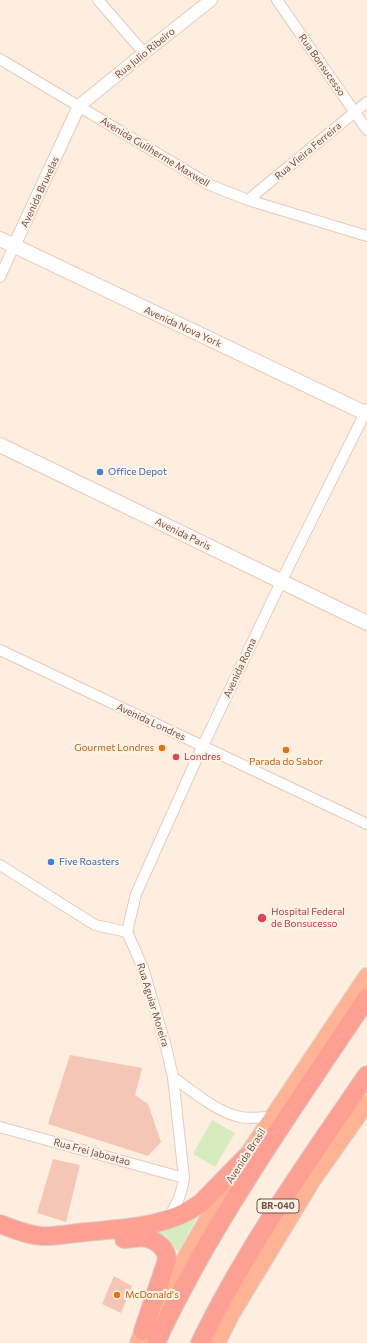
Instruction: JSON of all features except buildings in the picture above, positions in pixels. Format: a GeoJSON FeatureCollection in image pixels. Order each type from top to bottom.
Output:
{"type":"FeatureCollection","features":[{"type":"Feature","properties":{"kind":"highway","name":"Avenida Brasil"},"geometry":{"type":"LineString","coordinates":[[145,1339],[224,1192],[272,1117],[367,976]]}},
{"type":"Feature","properties":{"kind":"highway","name":"Avenida Brasil"},"geometry":{"type":"LineString","coordinates":[[145,1339],[178,1298],[238,1194],[367,998]]}},
{"type":"Feature","properties":{"kind":"highway","name":"BR-040"},"geometry":{"type":"LineString","coordinates":[[200,1343],[214,1313],[277,1208],[367,1075]]}},
{"type":"Feature","properties":{"kind":"highway"},"geometry":{"type":"LineString","coordinates":[[217,1343],[232,1313],[312,1181],[367,1103]]}},
{"type":"Feature","properties":{"kind":"highway"},"geometry":{"type":"LineString","coordinates":[[0,1224],[20,1231],[43,1236],[144,1226],[182,1214],[201,1203],[246,1157]]}},
{"type":"Feature","properties":{"kind":"highway"},"geometry":{"type":"LineString","coordinates":[[0,1235],[26,1241],[56,1244],[82,1244],[144,1237],[152,1238],[164,1249],[167,1255],[167,1260],[145,1339]]}},
{"type":"Feature","properties":{"kind":"main road","name":"Avenida Nova York"},"geometry":{"type":"LineString","coordinates":[[0,239],[366,412]]}},
{"type":"Feature","properties":{"kind":"main road","name":"Avenida Paris"},"geometry":{"type":"LineString","coordinates":[[0,445],[281,582],[367,622]]}},
{"type":"Feature","properties":{"kind":"street"},"geometry":{"type":"LineString","coordinates":[[98,0],[144,53]]}},
{"type":"Feature","properties":{"kind":"street","name":"Rua Julio Ribeiro"},"geometry":{"type":"LineString","coordinates":[[79,106],[211,0]]}},
{"type":"Feature","properties":{"kind":"street","name":"Rua Bonsucesso"},"geometry":{"type":"LineString","coordinates":[[277,0],[367,130]]}},
{"type":"Feature","properties":{"kind":"street","name":"Avenida Guilherme Maxwell"},"geometry":{"type":"LineString","coordinates":[[0,59],[210,185],[248,200],[367,236]]}},
{"type":"Feature","properties":{"kind":"street","name":"Rua Vieira Ferreira"},"geometry":{"type":"LineString","coordinates":[[248,200],[367,102]]}},
{"type":"Feature","properties":{"kind":"street","name":"Avenida Bruxelas"},"geometry":{"type":"LineString","coordinates":[[0,278],[79,106]]}},
{"type":"Feature","properties":{"kind":"street","name":"Avenida Roma"},"geometry":{"type":"LineString","coordinates":[[127,932],[136,894],[203,746],[281,582],[366,412]]}},
{"type":"Feature","properties":{"kind":"street","name":"Avenida Londres"},"geometry":{"type":"LineString","coordinates":[[0,650],[367,824]]}},
{"type":"Feature","properties":{"kind":"street"},"geometry":{"type":"LineString","coordinates":[[0,865],[95,925],[127,932]]}},
{"type":"Feature","properties":{"kind":"street","name":"Rua Aguiar Moreira"},"geometry":{"type":"LineString","coordinates":[[127,932],[143,968],[166,1047],[173,1078],[184,1178],[182,1193],[179,1201],[166,1220]]}},
{"type":"Feature","properties":{"kind":"street"},"geometry":{"type":"LineString","coordinates":[[173,1078],[206,1100],[231,1114],[248,1118],[272,1117]]}},
{"type":"Feature","properties":{"kind":"street","name":"Rua Frei Jaboatao"},"geometry":{"type":"LineString","coordinates":[[0,1127],[184,1178]]}},
{"type":"Feature","properties":{"kind":"green space"},"geometry":{"type":"Polygon","coordinates":[[[212,1120],[235,1133],[215,1167],[193,1154],[212,1120]]]}},
{"type":"Feature","properties":{"kind":"green space"},"geometry":{"type":"Polygon","coordinates":[[[198,1216],[178,1252],[166,1236],[157,1232],[166,1229],[198,1216]]]}},
{"type":"Feature","properties":{"kind":"place","name":"Office Depot"},"geometry":{"type":"Point","coordinates":[100,472]}},
{"type":"Feature","properties":{"kind":"place","name":"Gourmet Londres"},"geometry":{"type":"Point","coordinates":[162,748]}},
{"type":"Feature","properties":{"kind":"place","name":"Parada do Sabor"},"geometry":{"type":"Point","coordinates":[286,750]}},
{"type":"Feature","properties":{"kind":"place","name":"Londres"},"geometry":{"type":"Point","coordinates":[176,757]}},
{"type":"Feature","properties":{"kind":"place","name":"Five Roasters"},"geometry":{"type":"Point","coordinates":[51,862]}},
{"type":"Feature","properties":{"kind":"place","name":"Hospital Federal de Bonsucesso"},"geometry":{"type":"Point","coordinates":[262,918]}},
{"type":"Feature","properties":{"kind":"place","name":"McDonald's"},"geometry":{"type":"Point","coordinates":[117,1295]}}]}
